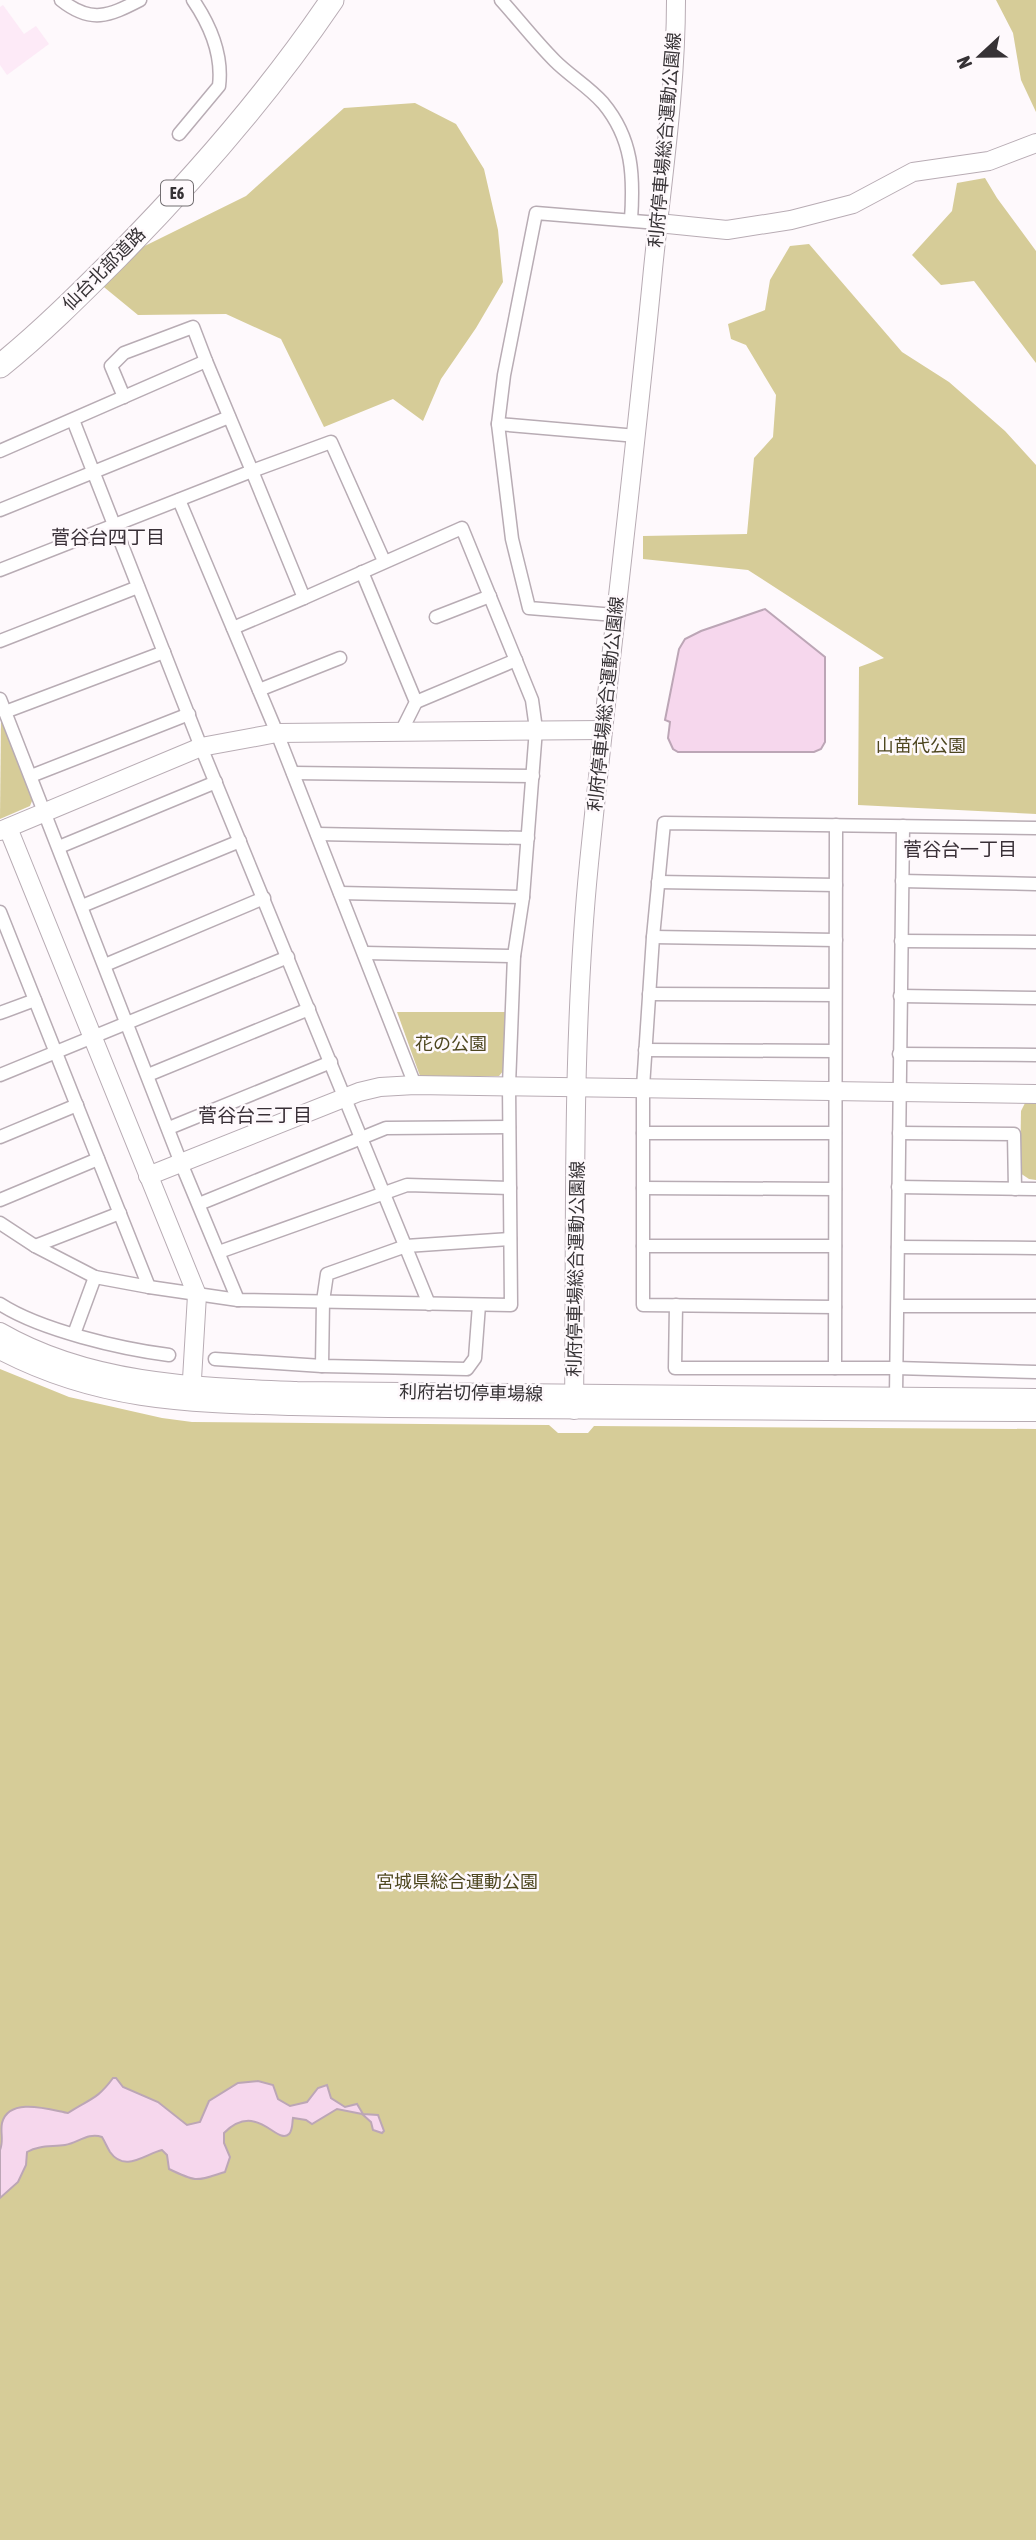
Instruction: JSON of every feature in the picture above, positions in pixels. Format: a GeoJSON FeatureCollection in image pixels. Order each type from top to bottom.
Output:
{"type":"FeatureCollection","features":[{"type":"Feature","properties":{"kind":"highway","name":"仙台北部道路"},"geometry":{"type":"LineString","coordinates":[[0,366],[82,293],[167,205],[267,88],[332,0]]}},
{"type":"Feature","properties":{"kind":"main road","name":"利府停車場総合運動公園線"},"geometry":{"type":"LineString","coordinates":[[574,1402],[577,1086],[582,945],[674,71],[676,0]]}},
{"type":"Feature","properties":{"kind":"main road"},"geometry":{"type":"LineString","coordinates":[[658,223],[727,230],[790,220],[853,204],[913,172],[989,161],[1036,143]]}},
{"type":"Feature","properties":{"kind":"main road"},"geometry":{"type":"LineString","coordinates":[[191,1395],[197,1294],[4,829],[201,747],[277,733],[603,730]]}},
{"type":"Feature","properties":{"kind":"main road"},"geometry":{"type":"LineString","coordinates":[[148,1176],[346,1097],[380,1087],[509,1085],[835,1093],[1036,1094]]}},
{"type":"Feature","properties":{"kind":"main road","name":"利府岩切停車場線"},"geometry":{"type":"LineString","coordinates":[[0,1332],[16,1342],[69,1363],[191,1395]]}},
{"type":"Feature","properties":{"kind":"main road","name":"利府岩切停車場線"},"geometry":{"type":"LineString","coordinates":[[0,1350],[53,1375],[99,1389],[144,1398],[191,1395],[384,1409],[574,1402],[896,1396],[1036,1398]]}},
{"type":"Feature","properties":{"kind":"main road","name":"利府岩切停車場線"},"geometry":{"type":"LineString","coordinates":[[574,1402],[1036,1412]]}},
{"type":"Feature","properties":{"kind":"street"},"geometry":{"type":"LineString","coordinates":[[61,0],[78,13],[91,17],[116,12],[141,0]]}},
{"type":"Feature","properties":{"kind":"street"},"geometry":{"type":"LineString","coordinates":[[179,134],[219,86],[220,77],[214,35],[193,0]]}},
{"type":"Feature","properties":{"kind":"street"},"geometry":{"type":"LineString","coordinates":[[502,0],[555,61],[602,102],[617,122],[628,148],[634,179],[631,220]]}},
{"type":"Feature","properties":{"kind":"street"},"geometry":{"type":"LineString","coordinates":[[615,615],[529,608],[512,539],[498,424],[504,375],[536,213],[658,223]]}},
{"type":"Feature","properties":{"kind":"street"},"geometry":{"type":"LineString","coordinates":[[124,397],[111,366],[124,353],[193,327],[304,598]]}},
{"type":"Feature","properties":{"kind":"street"},"geometry":{"type":"LineString","coordinates":[[0,451],[206,361]]}},
{"type":"Feature","properties":{"kind":"street"},"geometry":{"type":"LineString","coordinates":[[1,508],[229,417]]}},
{"type":"Feature","properties":{"kind":"street"},"geometry":{"type":"LineString","coordinates":[[73,420],[201,747],[429,1304]]}},
{"type":"Feature","properties":{"kind":"street"},"geometry":{"type":"LineString","coordinates":[[498,424],[637,436]]}},
{"type":"Feature","properties":{"kind":"street"},"geometry":{"type":"LineString","coordinates":[[0,570],[331,442],[384,561]]}},
{"type":"Feature","properties":{"kind":"street"},"geometry":{"type":"LineString","coordinates":[[179,500],[277,733],[415,1085]]}},
{"type":"Feature","properties":{"kind":"street"},"geometry":{"type":"LineString","coordinates":[[0,1223],[35,1246],[95,1277],[149,1287],[238,1300],[510,1305],[509,1085],[514,956],[523,897],[536,729],[532,700],[490,596],[462,528],[233,628]]}},
{"type":"Feature","properties":{"kind":"street"},"geometry":{"type":"LineString","coordinates":[[362,572],[416,702]]}},
{"type":"Feature","properties":{"kind":"street"},"geometry":{"type":"LineString","coordinates":[[0,641],[138,587]]}},
{"type":"Feature","properties":{"kind":"street"},"geometry":{"type":"LineString","coordinates":[[436,617],[490,596]]}},
{"type":"Feature","properties":{"kind":"street"},"geometry":{"type":"LineString","coordinates":[[5,712],[164,652]]}},
{"type":"Feature","properties":{"kind":"street"},"geometry":{"type":"LineString","coordinates":[[259,690],[340,658]]}},
{"type":"Feature","properties":{"kind":"street"},"geometry":{"type":"LineString","coordinates":[[401,732],[416,702],[516,660]]}},
{"type":"Feature","properties":{"kind":"street"},"geometry":{"type":"LineString","coordinates":[[0,699],[181,1163],[238,1300]]}},
{"type":"Feature","properties":{"kind":"street"},"geometry":{"type":"LineString","coordinates":[[31,776],[189,714]]}},
{"type":"Feature","properties":{"kind":"street"},"geometry":{"type":"LineString","coordinates":[[293,773],[533,776]]}},
{"type":"Feature","properties":{"kind":"street"},"geometry":{"type":"LineString","coordinates":[[59,846],[216,782]]}},
{"type":"Feature","properties":{"kind":"street"},"geometry":{"type":"LineString","coordinates":[[835,1307],[643,1305],[643,1087],[664,823],[1036,828]]}},
{"type":"Feature","properties":{"kind":"street"},"geometry":{"type":"LineString","coordinates":[[835,1368],[836,825]]}},
{"type":"Feature","properties":{"kind":"street"},"geometry":{"type":"LineString","coordinates":[[896,1396],[903,826]]}},
{"type":"Feature","properties":{"kind":"street"},"geometry":{"type":"LineString","coordinates":[[317,834],[528,838]]}},
{"type":"Feature","properties":{"kind":"street"},"geometry":{"type":"LineString","coordinates":[[82,906],[240,841]]}},
{"type":"Feature","properties":{"kind":"street"},"geometry":{"type":"LineString","coordinates":[[902,881],[1036,884]]}},
{"type":"Feature","properties":{"kind":"street"},"geometry":{"type":"LineString","coordinates":[[658,882],[836,885]]}},
{"type":"Feature","properties":{"kind":"street"},"geometry":{"type":"LineString","coordinates":[[340,893],[523,897]]}},
{"type":"Feature","properties":{"kind":"street"},"geometry":{"type":"LineString","coordinates":[[105,965],[264,898]]}},
{"type":"Feature","properties":{"kind":"street"},"geometry":{"type":"LineString","coordinates":[[0,912],[149,1287]]}},
{"type":"Feature","properties":{"kind":"street"},"geometry":{"type":"LineString","coordinates":[[653,937],[835,940]]}},
{"type":"Feature","properties":{"kind":"street"},"geometry":{"type":"LineString","coordinates":[[901,941],[1036,942]]}},
{"type":"Feature","properties":{"kind":"street"},"geometry":{"type":"LineString","coordinates":[[0,953],[14,948]]}},
{"type":"Feature","properties":{"kind":"street"},"geometry":{"type":"LineString","coordinates":[[365,953],[514,956]]}},
{"type":"Feature","properties":{"kind":"street"},"geometry":{"type":"LineString","coordinates":[[0,1075],[288,957]]}},
{"type":"Feature","properties":{"kind":"street"},"geometry":{"type":"LineString","coordinates":[[649,994],[835,995]]}},
{"type":"Feature","properties":{"kind":"street"},"geometry":{"type":"LineString","coordinates":[[900,996],[1036,998]]}},
{"type":"Feature","properties":{"kind":"street"},"geometry":{"type":"LineString","coordinates":[[0,1013],[35,1000]]}},
{"type":"Feature","properties":{"kind":"street"},"geometry":{"type":"LineString","coordinates":[[148,1075],[309,1009]]}},
{"type":"Feature","properties":{"kind":"street"},"geometry":{"type":"LineString","coordinates":[[645,1050],[835,1051]]}},
{"type":"Feature","properties":{"kind":"street"},"geometry":{"type":"LineString","coordinates":[[899,1054],[1036,1055]]}},
{"type":"Feature","properties":{"kind":"street"},"geometry":{"type":"LineString","coordinates":[[169,1128],[331,1062]]}},
{"type":"Feature","properties":{"kind":"street"},"geometry":{"type":"LineString","coordinates":[[0,1136],[77,1105]]}},
{"type":"Feature","properties":{"kind":"street"},"geometry":{"type":"LineString","coordinates":[[199,1204],[386,1128],[509,1127]]}},
{"type":"Feature","properties":{"kind":"street"},"geometry":{"type":"LineString","coordinates":[[643,1133],[835,1133]]}},
{"type":"Feature","properties":{"kind":"street"},"geometry":{"type":"LineString","coordinates":[[898,1133],[1014,1133],[1015,1188]]}},
{"type":"Feature","properties":{"kind":"street"},"geometry":{"type":"LineString","coordinates":[[0,1200],[98,1158]]}},
{"type":"Feature","properties":{"kind":"street"},"geometry":{"type":"LineString","coordinates":[[219,1252],[407,1185],[510,1188]]}},
{"type":"Feature","properties":{"kind":"street"},"geometry":{"type":"LineString","coordinates":[[898,1187],[1036,1189]]}},
{"type":"Feature","properties":{"kind":"street"},"geometry":{"type":"LineString","coordinates":[[643,1188],[835,1189]]}},
{"type":"Feature","properties":{"kind":"street"},"geometry":{"type":"LineString","coordinates":[[35,1246],[120,1213]]}},
{"type":"Feature","properties":{"kind":"street"},"geometry":{"type":"LineString","coordinates":[[321,1366],[323,1301],[327,1274],[406,1246],[510,1239]]}},
{"type":"Feature","properties":{"kind":"street"},"geometry":{"type":"LineString","coordinates":[[643,1246],[835,1246]]}},
{"type":"Feature","properties":{"kind":"street"},"geometry":{"type":"LineString","coordinates":[[898,1247],[1036,1248]]}},
{"type":"Feature","properties":{"kind":"street"},"geometry":{"type":"LineString","coordinates":[[74,1334],[95,1277]]}},
{"type":"Feature","properties":{"kind":"street"},"geometry":{"type":"LineString","coordinates":[[0,1304],[13,1312],[74,1334],[137,1351],[169,1355]]}},
{"type":"Feature","properties":{"kind":"street"},"geometry":{"type":"LineString","coordinates":[[215,1359],[321,1366],[467,1369],[475,1358],[479,1305]]}},
{"type":"Feature","properties":{"kind":"street"},"geometry":{"type":"LineString","coordinates":[[676,1306],[675,1367],[1036,1372]]}},
{"type":"Feature","properties":{"kind":"street"},"geometry":{"type":"LineString","coordinates":[[898,1306],[1036,1306]]}},
{"type":"Feature","properties":{"kind":"shaded area"},"geometry":{"type":"Polygon","coordinates":[[[3,5],[24,34],[36,26],[49,44],[7,75],[0,65],[0,7],[3,5]]]}},
{"type":"Feature","properties":{"kind":"shaded area"},"geometry":{"type":"Polygon","coordinates":[[[765,609],[825,657],[825,742],[821,749],[814,752],[678,752],[673,749],[668,738],[670,722],[665,720],[679,649],[685,639],[765,609]]]}},
{"type":"Feature","properties":{"kind":"shaded area"},"geometry":{"type":"Polygon","coordinates":[[[113,2078],[123,2087],[158,2102],[187,2125],[200,2122],[209,2101],[238,2083],[258,2081],[273,2085],[278,2099],[290,2106],[307,2102],[318,2088],[327,2085],[331,2098],[345,2107],[357,2104],[363,2114],[378,2115],[384,2131],[382,2133],[373,2130],[371,2122],[362,2114],[337,2109],[312,2124],[293,2118],[289,2134],[284,2136],[256,2122],[246,2121],[236,2124],[224,2133],[224,2143],[230,2157],[225,2172],[197,2179],[169,2169],[167,2155],[162,2150],[129,2162],[122,2161],[110,2152],[102,2137],[92,2136],[70,2144],[41,2147],[27,2152],[26,2165],[18,2182],[0,2198],[0,2150],[2,2123],[6,2115],[21,2107],[68,2113],[97,2095],[113,2078]]]}},
{"type":"Feature","properties":{"kind":"green space"},"geometry":{"type":"Polygon","coordinates":[[[996,0],[1036,0],[1036,112],[1021,80],[1013,33],[996,0]]]}},
{"type":"Feature","properties":{"kind":"green space"},"geometry":{"type":"Polygon","coordinates":[[[415,103],[456,124],[484,169],[498,230],[503,282],[441,379],[423,421],[393,399],[324,427],[281,339],[226,314],[138,315],[88,274],[246,196],[344,108],[415,103]]]}},
{"type":"Feature","properties":{"kind":"green space"},"geometry":{"type":"Polygon","coordinates":[[[985,178],[1036,251],[1036,363],[974,281],[941,285],[912,255],[952,211],[957,183],[985,178]]]}},
{"type":"Feature","properties":{"kind":"green space","name":"山苗代公園"},"geometry":{"type":"Polygon","coordinates":[[[809,244],[902,352],[949,382],[1005,431],[1036,465],[1036,814],[858,805],[859,667],[884,658],[748,570],[643,559],[643,536],[747,534],[754,458],[773,437],[776,395],[746,345],[731,339],[728,324],[765,310],[770,280],[790,246],[809,244]]]}},
{"type":"Feature","properties":{"kind":"green space"},"geometry":{"type":"Polygon","coordinates":[[[1,719],[34,796],[30,806],[0,819],[1,719]]]}},
{"type":"Feature","properties":{"kind":"green space","name":"花の公園"},"geometry":{"type":"Polygon","coordinates":[[[397,1012],[506,1012],[504,1070],[499,1076],[420,1076],[397,1012]]]}},
{"type":"Feature","properties":{"kind":"green space"},"geometry":{"type":"Polygon","coordinates":[[[1026,1101],[1036,1101],[1036,1180],[1020,1173],[1021,1111],[1026,1101]]]}},
{"type":"Feature","properties":{"kind":"green space","name":"宮城県総合運動公園"},"geometry":{"type":"Polygon","coordinates":[[[0,1369],[69,1397],[192,1422],[549,1425],[558,1433],[588,1433],[594,1426],[1036,1429],[1036,2540],[0,2540],[0,1369]]]}},
{"type":"Feature","properties":{"kind":"district","name":"菅谷台四丁目"},"geometry":{"type":"Point","coordinates":[108,537]}},
{"type":"Feature","properties":{"kind":"district","name":"菅谷台一丁目"},"geometry":{"type":"Point","coordinates":[960,849]}},
{"type":"Feature","properties":{"kind":"district","name":"菅谷台三丁目"},"geometry":{"type":"Point","coordinates":[255,1115]}}]}
